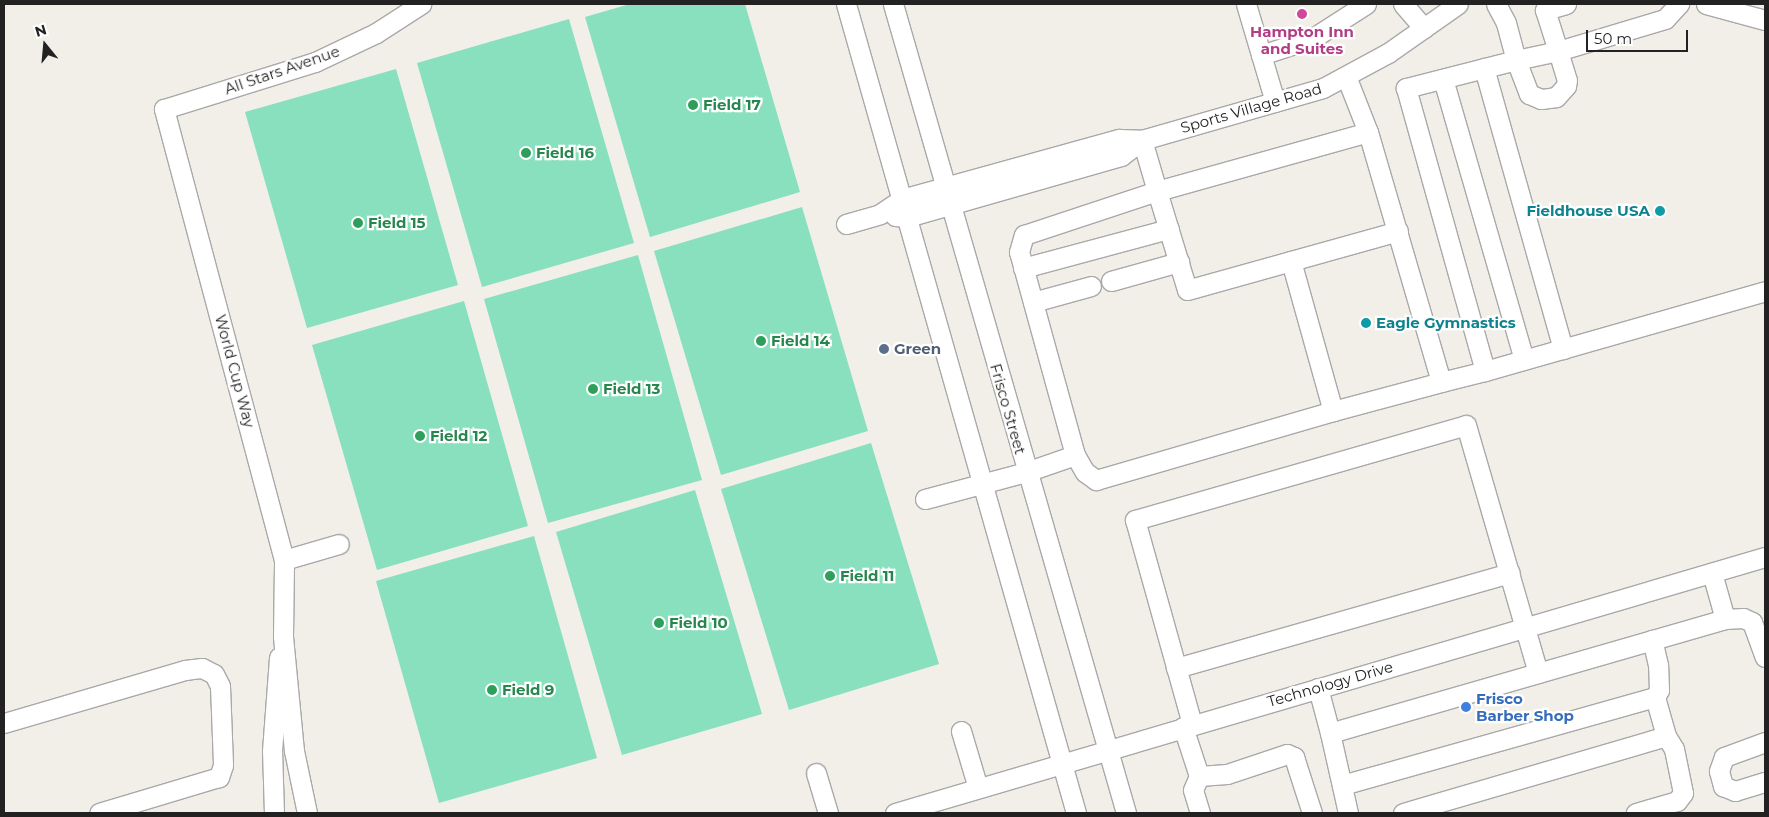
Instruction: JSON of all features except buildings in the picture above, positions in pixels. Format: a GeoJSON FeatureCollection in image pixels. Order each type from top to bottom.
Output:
{"type":"FeatureCollection","features":[{"type":"Feature","properties":{"kind":"street","name":"All Stars Avenue"},"geometry":{"type":"LineString","coordinates":[[164,109],[315,62],[376,33],[421,4]]}},
{"type":"Feature","properties":{"kind":"street"},"geometry":{"type":"LineString","coordinates":[[846,4],[1076,813]]}},
{"type":"Feature","properties":{"kind":"street","name":"Frisco Street"},"geometry":{"type":"LineString","coordinates":[[893,4],[1026,472],[1126,813]]}},
{"type":"Feature","properties":{"kind":"street"},"geometry":{"type":"LineString","coordinates":[[1246,4],[1275,102]]}},
{"type":"Feature","properties":{"kind":"street"},"geometry":{"type":"LineString","coordinates":[[1403,4],[1424,28]]}},
{"type":"Feature","properties":{"kind":"street","name":"Sports Village Road"},"geometry":{"type":"LineString","coordinates":[[846,224],[948,196],[1121,156],[1142,140],[1323,88],[1388,53],[1458,4]]}},
{"type":"Feature","properties":{"kind":"street"},"geometry":{"type":"LineString","coordinates":[[1496,4],[1506,23],[1516,60],[1529,94],[1549,99],[1563,92],[1566,86],[1558,51],[1545,10],[1566,4]]}},
{"type":"Feature","properties":{"kind":"street"},"geometry":{"type":"LineString","coordinates":[[1485,371],[1406,88],[1558,51],[1665,18],[1679,4]]}},
{"type":"Feature","properties":{"kind":"street"},"geometry":{"type":"LineString","coordinates":[[1706,4],[1765,20]]}},
{"type":"Feature","properties":{"kind":"street"},"geometry":{"type":"LineString","coordinates":[[1261,55],[1313,38],[1356,7]]}},
{"type":"Feature","properties":{"kind":"street"},"geometry":{"type":"LineString","coordinates":[[1484,68],[1563,349]]}},
{"type":"Feature","properties":{"kind":"street"},"geometry":{"type":"LineString","coordinates":[[1346,76],[1368,132],[1441,382]]}},
{"type":"Feature","properties":{"kind":"street"},"geometry":{"type":"LineString","coordinates":[[1443,79],[1524,360]]}},
{"type":"Feature","properties":{"kind":"street","name":"World Cup Way"},"geometry":{"type":"LineString","coordinates":[[164,109],[284,560],[283,636],[294,751],[307,813]]}},
{"type":"Feature","properties":{"kind":"street"},"geometry":{"type":"LineString","coordinates":[[1368,132],[1158,191],[1024,235],[1019,252],[1074,455],[1084,472],[1096,480],[1333,410],[1485,371],[1765,291]]}},
{"type":"Feature","properties":{"kind":"street"},"geometry":{"type":"LineString","coordinates":[[1142,140],[1187,290],[1398,231]]}},
{"type":"Feature","properties":{"kind":"street"},"geometry":{"type":"LineString","coordinates":[[1024,268],[1169,229]]}},
{"type":"Feature","properties":{"kind":"street"},"geometry":{"type":"LineString","coordinates":[[1291,261],[1333,410]]}},
{"type":"Feature","properties":{"kind":"street"},"geometry":{"type":"LineString","coordinates":[[1111,281],[1179,262]]}},
{"type":"Feature","properties":{"kind":"street"},"geometry":{"type":"LineString","coordinates":[[1034,302],[1091,286]]}},
{"type":"Feature","properties":{"kind":"street"},"geometry":{"type":"LineString","coordinates":[[1200,813],[1193,790],[1199,776],[1176,668],[1135,520],[1466,425],[1538,673]]}},
{"type":"Feature","properties":{"kind":"street"},"geometry":{"type":"LineString","coordinates":[[925,499],[1026,472],[1074,455]]}},
{"type":"Feature","properties":{"kind":"street"},"geometry":{"type":"LineString","coordinates":[[284,560],[339,544]]}},
{"type":"Feature","properties":{"kind":"street","name":"Technology Drive"},"geometry":{"type":"LineString","coordinates":[[895,813],[1107,748],[1526,628],[1765,557]]}},
{"type":"Feature","properties":{"kind":"street"},"geometry":{"type":"LineString","coordinates":[[1176,668],[1510,573]]}},
{"type":"Feature","properties":{"kind":"street"},"geometry":{"type":"LineString","coordinates":[[1712,573],[1725,619]]}},
{"type":"Feature","properties":{"kind":"street"},"geometry":{"type":"LineString","coordinates":[[1330,733],[1725,619],[1743,618],[1752,622],[1765,657]]}},
{"type":"Feature","properties":{"kind":"street","name":"World Cup Way"},"geometry":{"type":"LineString","coordinates":[[274,813],[275,687],[283,636]]}},
{"type":"Feature","properties":{"kind":"street"},"geometry":{"type":"LineString","coordinates":[[1636,813],[1677,801],[1684,793],[1674,749],[1666,736],[1656,697],[1659,690],[1658,665],[1652,640]]}},
{"type":"Feature","properties":{"kind":"street"},"geometry":{"type":"LineString","coordinates":[[4,723],[185,670],[202,668],[214,674],[220,686],[223,765],[219,776],[99,813]]}},
{"type":"Feature","properties":{"kind":"street"},"geometry":{"type":"LineString","coordinates":[[1318,688],[1348,813]]}},
{"type":"Feature","properties":{"kind":"street"},"geometry":{"type":"LineString","coordinates":[[1342,785],[1656,697]]}},
{"type":"Feature","properties":{"kind":"street"},"geometry":{"type":"LineString","coordinates":[[961,731],[978,788]]}},
{"type":"Feature","properties":{"kind":"street"},"geometry":{"type":"LineString","coordinates":[[1403,813],[1666,736]]}},
{"type":"Feature","properties":{"kind":"street"},"geometry":{"type":"LineString","coordinates":[[1765,742],[1724,757],[1719,771],[1723,786],[1735,791],[1765,782]]}},
{"type":"Feature","properties":{"kind":"street"},"geometry":{"type":"LineString","coordinates":[[1199,776],[1227,774],[1287,754],[1294,757],[1312,813]]}},
{"type":"Feature","properties":{"kind":"street"},"geometry":{"type":"LineString","coordinates":[[816,773],[828,813]]}},
{"type":"Feature","properties":{"kind":"green space","name":"Field 17"},"geometry":{"type":"Polygon","coordinates":[[[630,4],[745,4],[800,192],[650,237],[585,17],[630,4]]]}},
{"type":"Feature","properties":{"kind":"green space","name":"Field 16"},"geometry":{"type":"Polygon","coordinates":[[[569,19],[634,243],[482,287],[417,63],[569,19]]]}},
{"type":"Feature","properties":{"kind":"green space","name":"Field 15"},"geometry":{"type":"Polygon","coordinates":[[[396,69],[458,285],[307,328],[245,112],[396,69]]]}},
{"type":"Feature","properties":{"kind":"green space","name":"Field 14"},"geometry":{"type":"Polygon","coordinates":[[[802,207],[868,431],[721,475],[654,251],[802,207]]]}},
{"type":"Feature","properties":{"kind":"green space","name":"Field 13"},"geometry":{"type":"Polygon","coordinates":[[[638,255],[702,480],[548,523],[484,299],[638,255]]]}},
{"type":"Feature","properties":{"kind":"green space","name":"Field 12"},"geometry":{"type":"Polygon","coordinates":[[[464,301],[528,526],[377,570],[312,345],[464,301]]]}},
{"type":"Feature","properties":{"kind":"green space","name":"Field 11"},"geometry":{"type":"Polygon","coordinates":[[[871,443],[939,664],[789,710],[721,489],[871,443]]]}},
{"type":"Feature","properties":{"kind":"green space","name":"Field 10"},"geometry":{"type":"Polygon","coordinates":[[[695,490],[762,714],[622,755],[556,532],[695,490]]]}},
{"type":"Feature","properties":{"kind":"green space","name":"Field 9"},"geometry":{"type":"Polygon","coordinates":[[[534,536],[597,758],[439,803],[376,581],[534,536]]]}},
{"type":"Feature","properties":{"kind":"place","name":"Hampton Inn and Suites"},"geometry":{"type":"Point","coordinates":[1302,14]}},
{"type":"Feature","properties":{"kind":"place","name":"Field 17"},"geometry":{"type":"Point","coordinates":[693,105]}},
{"type":"Feature","properties":{"kind":"place","name":"Field 16"},"geometry":{"type":"Point","coordinates":[526,153]}},
{"type":"Feature","properties":{"kind":"place","name":"Fieldhouse USA"},"geometry":{"type":"Point","coordinates":[1660,211]}},
{"type":"Feature","properties":{"kind":"place","name":"Field 15"},"geometry":{"type":"Point","coordinates":[358,223]}},
{"type":"Feature","properties":{"kind":"place","name":"Eagle Gymnastics"},"geometry":{"type":"Point","coordinates":[1366,323]}},
{"type":"Feature","properties":{"kind":"place","name":"Field 14"},"geometry":{"type":"Point","coordinates":[761,341]}},
{"type":"Feature","properties":{"kind":"place","name":"Green"},"geometry":{"type":"Point","coordinates":[884,349]}},
{"type":"Feature","properties":{"kind":"place","name":"Field 13"},"geometry":{"type":"Point","coordinates":[593,389]}},
{"type":"Feature","properties":{"kind":"place","name":"Field 12"},"geometry":{"type":"Point","coordinates":[420,436]}},
{"type":"Feature","properties":{"kind":"place","name":"Field 11"},"geometry":{"type":"Point","coordinates":[830,576]}},
{"type":"Feature","properties":{"kind":"place","name":"Field 10"},"geometry":{"type":"Point","coordinates":[659,623]}},
{"type":"Feature","properties":{"kind":"place","name":"Field 9"},"geometry":{"type":"Point","coordinates":[492,690]}},
{"type":"Feature","properties":{"kind":"place","name":"Frisco Barber Shop"},"geometry":{"type":"Point","coordinates":[1466,707]}}]}
